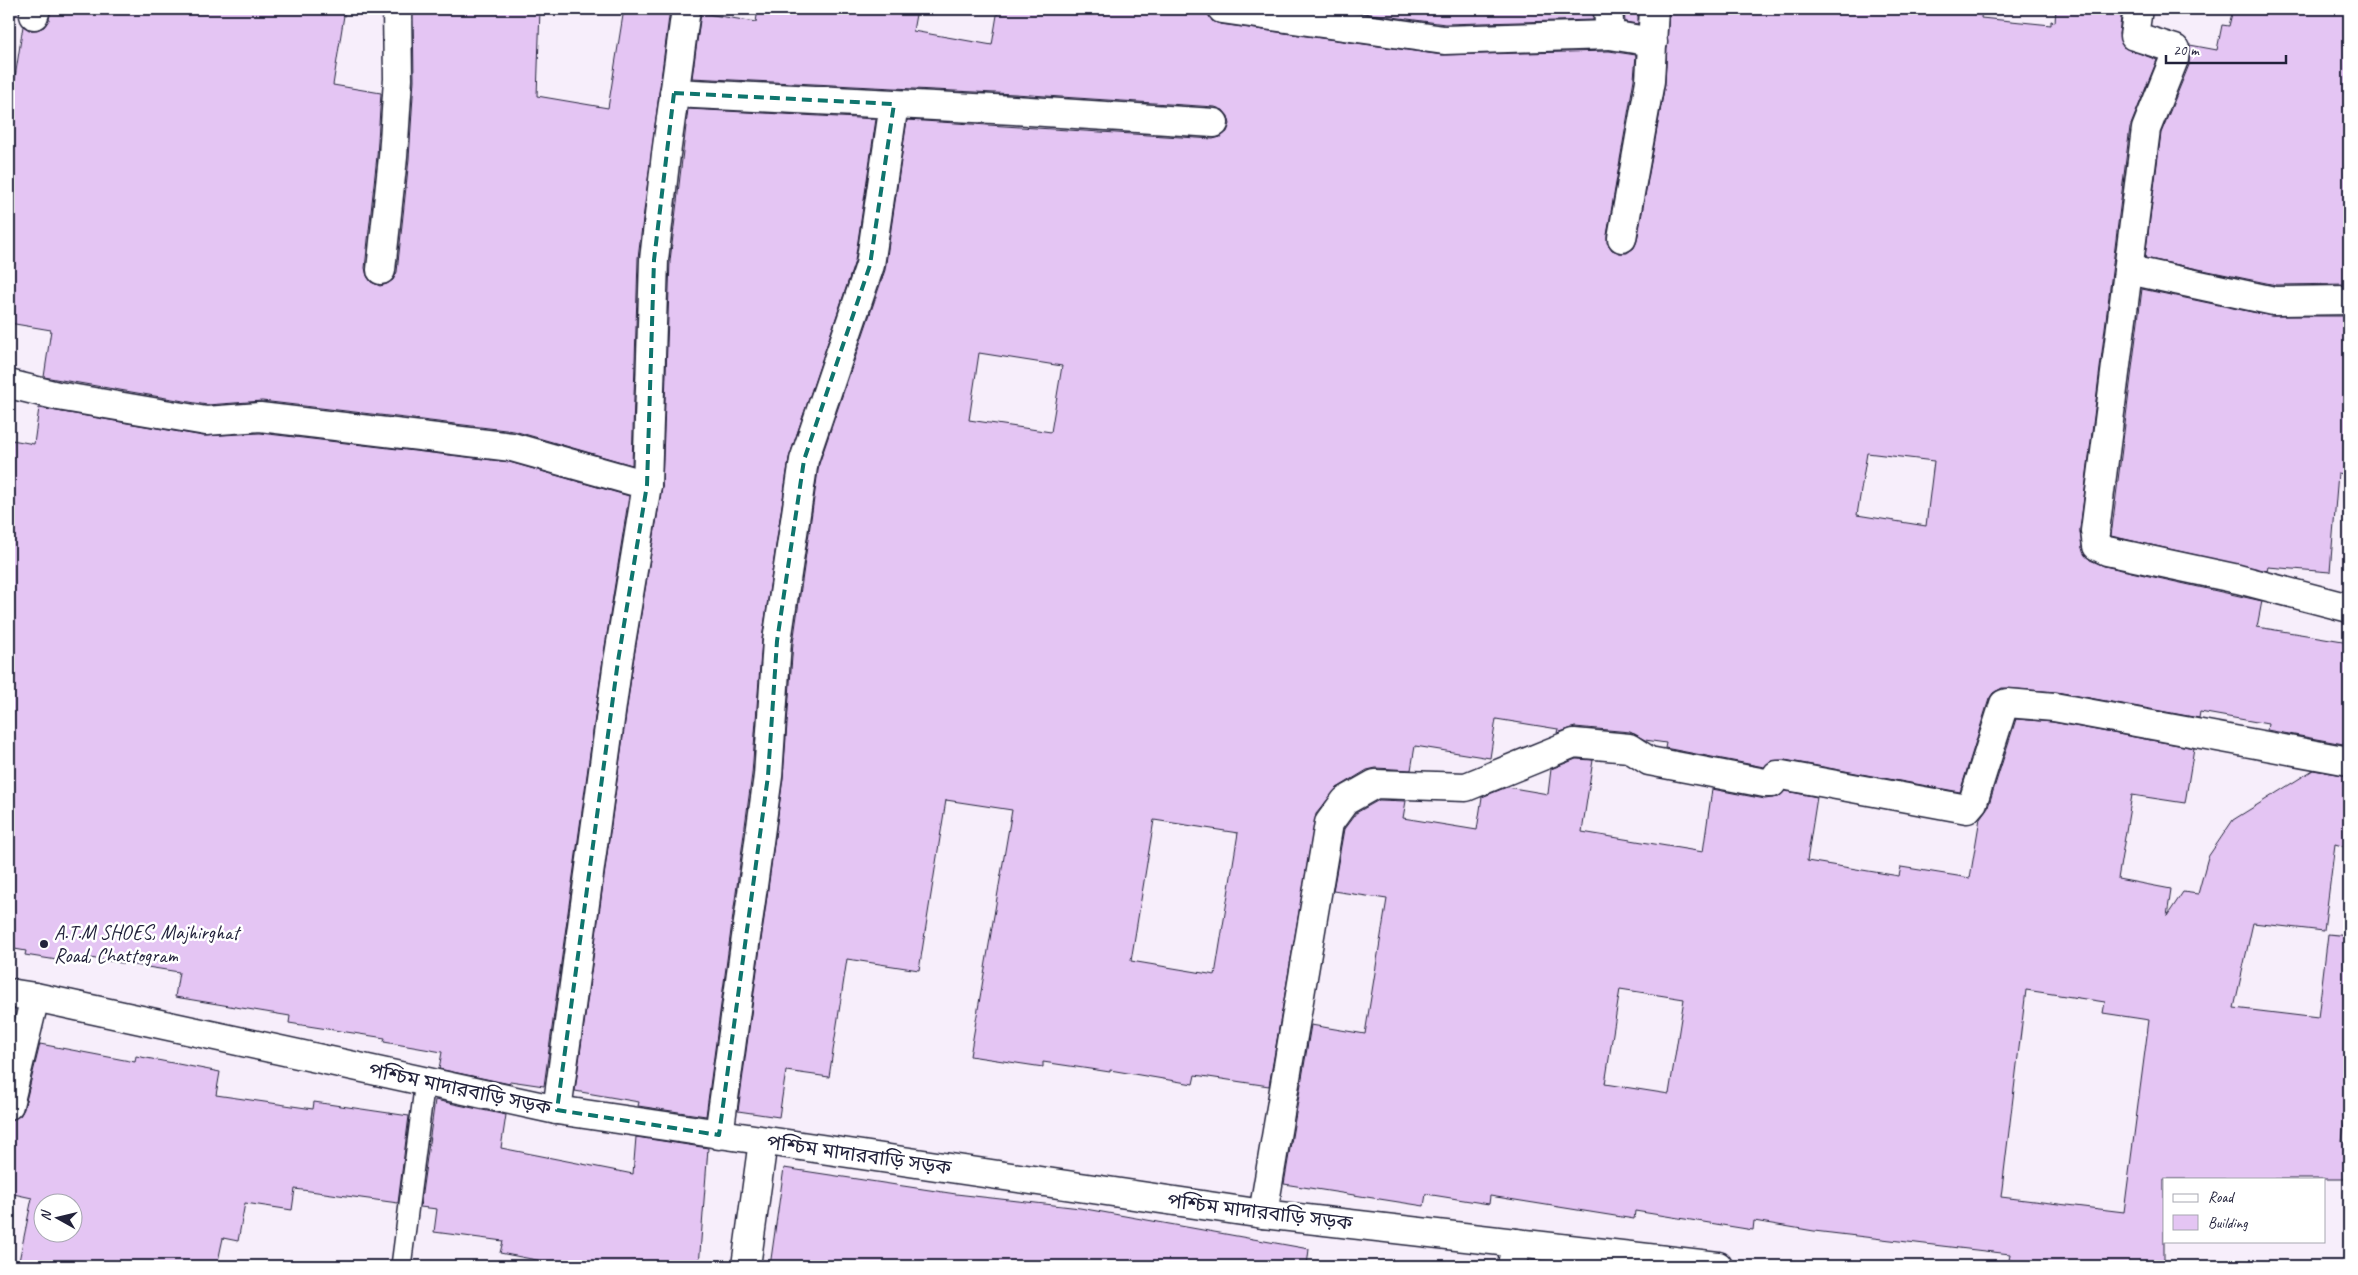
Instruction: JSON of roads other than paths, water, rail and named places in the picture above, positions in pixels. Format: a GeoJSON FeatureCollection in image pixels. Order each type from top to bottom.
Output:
{"type":"FeatureCollection","features":[{"type":"Feature","properties":{"kind":"street"},"geometry":{"type":"LineString","coordinates":[[381,270],[396,108],[397,9]]}},
{"type":"Feature","properties":{"kind":"street"},"geometry":{"type":"LineString","coordinates":[[558,1110],[618,661],[647,485],[654,260],[686,9]]}},
{"type":"Feature","properties":{"kind":"street"},"geometry":{"type":"LineString","coordinates":[[1222,9],[1444,40],[1609,22],[1652,42]]}},
{"type":"Feature","properties":{"kind":"street"},"geometry":{"type":"LineString","coordinates":[[1622,238],[1650,81],[1654,9]]}},
{"type":"Feature","properties":{"kind":"street"},"geometry":{"type":"LineString","coordinates":[[2138,9],[2134,36],[2175,49],[2174,59],[2146,129],[2095,531],[2097,546],[2106,551],[2238,578],[2349,608]]}},
{"type":"Feature","properties":{"kind":"street"},"geometry":{"type":"LineString","coordinates":[[674,93],[1214,123]]}},
{"type":"Feature","properties":{"kind":"street"},"geometry":{"type":"LineString","coordinates":[[720,1135],[768,776],[777,641],[804,460],[870,265],[894,104]]}},
{"type":"Feature","properties":{"kind":"street"},"geometry":{"type":"LineString","coordinates":[[2129,270],[2274,301],[2349,300]]}},
{"type":"Feature","properties":{"kind":"street"},"geometry":{"type":"LineString","coordinates":[[9,384],[58,396],[206,421],[260,417],[512,447],[647,485]]}},
{"type":"Feature","properties":{"kind":"street"},"geometry":{"type":"LineString","coordinates":[[1263,1214],[1329,823],[1344,801],[1374,784],[1466,787],[1574,743],[1629,748],[1649,761],[1765,783],[1772,783],[1777,775],[1782,775],[1967,808],[1973,802],[2004,704],[2007,703],[2054,707],[2349,761]]}},
{"type":"Feature","properties":{"kind":"street"},"geometry":{"type":"LineString","coordinates":[[9,1105],[22,995]]}},
{"type":"Feature","properties":{"kind":"street","name":"পশ্চিম মাদারবাড়ি সড়ক"},"geometry":{"type":"LineString","coordinates":[[22,995],[558,1110],[1263,1214],[1514,1255],[1718,1266]]}},
{"type":"Feature","properties":{"kind":"street"},"geometry":{"type":"LineString","coordinates":[[746,1266],[763,1141]]}},
{"type":"Feature","properties":{"kind":"lane"},"geometry":{"type":"LineString","coordinates":[[401,1266],[425,1081]]}},
{"type":"Feature","properties":{"kind":"place","name":"A.T.M SHOES, Majhirghat Road, Chattogram"},"geometry":{"type":"Point","coordinates":[44,944]}}]}
